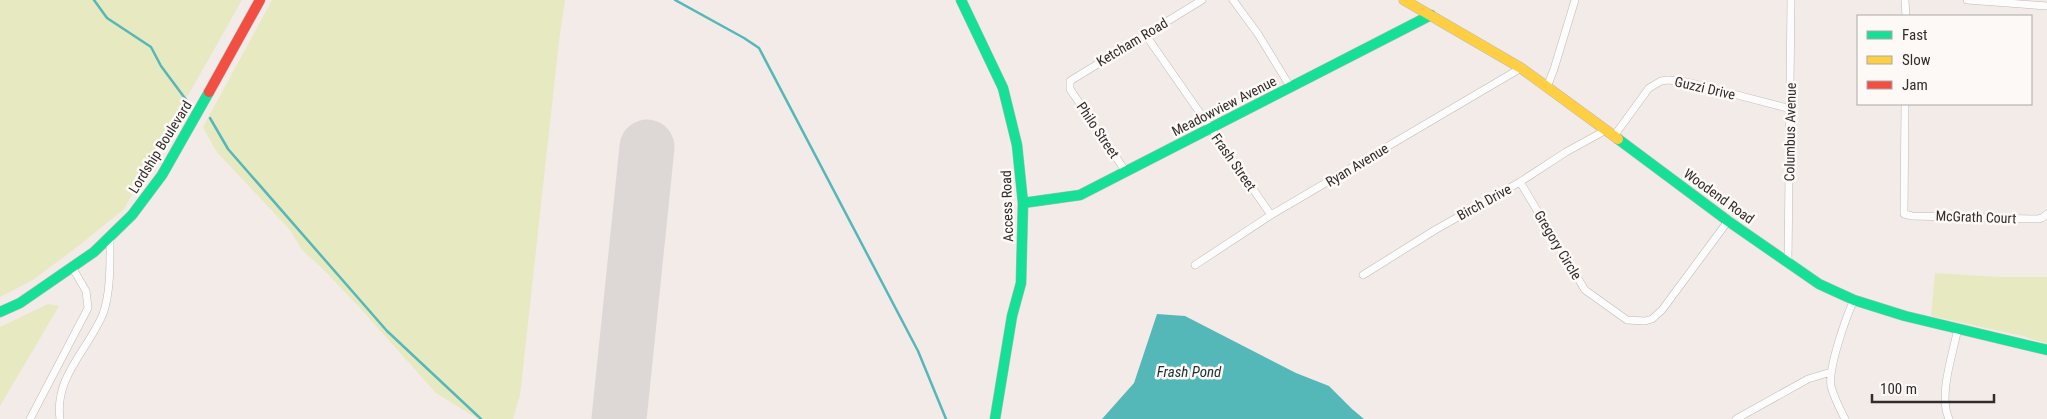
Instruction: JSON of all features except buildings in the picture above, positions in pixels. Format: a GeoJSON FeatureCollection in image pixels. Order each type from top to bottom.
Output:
{"type":"FeatureCollection","features":[{"type":"Feature","properties":{"kind":"street","name":"Lordship Boulevard"},"geometry":{"type":"LineString","coordinates":[[0,312],[20,303],[72,267],[110,237],[138,208],[162,175],[260,0]]}},
{"type":"Feature","properties":{"kind":"street","name":"Access Road"},"geometry":{"type":"LineString","coordinates":[[961,0],[1002,88],[1017,145],[1023,203],[1021,283],[1008,335],[995,419]]}},
{"type":"Feature","properties":{"kind":"street","name":"Ketcham Road"},"geometry":{"type":"LineString","coordinates":[[1070,89],[1069,85],[1073,78],[1202,0]]}},
{"type":"Feature","properties":{"kind":"street"},"geometry":{"type":"LineString","coordinates":[[1234,0],[1258,34],[1291,88]]}},
{"type":"Feature","properties":{"kind":"street","name":"Woodend Road"},"geometry":{"type":"LineString","coordinates":[[1404,0],[1521,68],[1728,221],[1819,284],[1854,300],[1905,316],[2047,350]]}},
{"type":"Feature","properties":{"kind":"street"},"geometry":{"type":"LineString","coordinates":[[1547,87],[1575,0]]}},
{"type":"Feature","properties":{"kind":"street","name":"Columbus Avenue"},"geometry":{"type":"LineString","coordinates":[[1788,263],[1791,0]]}},
{"type":"Feature","properties":{"kind":"street"},"geometry":{"type":"LineString","coordinates":[[1906,0],[1906,15]]}},
{"type":"Feature","properties":{"kind":"street"},"geometry":{"type":"LineString","coordinates":[[1967,0],[2047,6]]}},
{"type":"Feature","properties":{"kind":"street","name":"Meadowview Avenue"},"geometry":{"type":"LineString","coordinates":[[1023,203],[1080,195],[1431,15]]}},
{"type":"Feature","properties":{"kind":"street","name":"Frash Street"},"geometry":{"type":"LineString","coordinates":[[1145,34],[1271,216]]}},
{"type":"Feature","properties":{"kind":"street","name":"Ryan Avenue"},"geometry":{"type":"LineString","coordinates":[[1195,264],[1271,216],[1521,68]]}},
{"type":"Feature","properties":{"kind":"street","name":"Guzzi Drive"},"geometry":{"type":"LineString","coordinates":[[1610,133],[1650,88],[1661,81],[1668,80],[1687,82],[1791,109]]}},
{"type":"Feature","properties":{"kind":"street","name":"Philo Street"},"geometry":{"type":"LineString","coordinates":[[1070,89],[1126,172]]}},
{"type":"Feature","properties":{"kind":"street","name":"McGrath Court"},"geometry":{"type":"LineString","coordinates":[[1905,105],[1904,214],[1912,216],[2038,219],[2047,214]]}},
{"type":"Feature","properties":{"kind":"street","name":"Birch Drive"},"geometry":{"type":"LineString","coordinates":[[1363,275],[1435,230],[1520,182],[1566,152],[1610,133]]}},
{"type":"Feature","properties":{"kind":"street","name":"Gregory Circle"},"geometry":{"type":"LineString","coordinates":[[1520,182],[1585,290],[1622,317],[1632,321],[1652,319],[1662,310],[1728,221]]}},
{"type":"Feature","properties":{"kind":"street"},"geometry":{"type":"LineString","coordinates":[[60,419],[62,386],[103,313],[109,283],[110,237]]}},
{"type":"Feature","properties":{"kind":"street"},"geometry":{"type":"LineString","coordinates":[[30,419],[88,308],[86,291],[72,267]]}},
{"type":"Feature","properties":{"kind":"street"},"geometry":{"type":"LineString","coordinates":[[1845,419],[1831,385],[1832,372],[1847,315],[1854,300]]}},
{"type":"Feature","properties":{"kind":"street"},"geometry":{"type":"LineString","coordinates":[[1949,419],[1945,404],[1946,392],[1958,328]]}},
{"type":"Feature","properties":{"kind":"street"},"geometry":{"type":"LineString","coordinates":[[1736,419],[1808,379],[1832,372]]}},
{"type":"Feature","properties":{"kind":"green space"},"geometry":{"type":"Polygon","coordinates":[[[0,0],[242,0],[124,209],[33,280],[0,297],[0,0]]]}},
{"type":"Feature","properties":{"kind":"green space"},"geometry":{"type":"Polygon","coordinates":[[[272,0],[565,0],[520,395],[513,419],[478,419],[436,393],[360,308],[302,250],[290,230],[216,151],[203,127],[272,0]]]}},
{"type":"Feature","properties":{"kind":"green space"},"geometry":{"type":"Polygon","coordinates":[[[1935,273],[1998,277],[2047,277],[2047,344],[2023,336],[1931,316],[1935,273]]]}},
{"type":"Feature","properties":{"kind":"green space"},"geometry":{"type":"Polygon","coordinates":[[[48,304],[59,306],[0,406],[0,327],[48,304]]]}},
{"type":"Feature","properties":{"kind":"water","name":"Frash Pond"},"geometry":{"type":"Polygon","coordinates":[[[1157,314],[1185,316],[1296,373],[1329,386],[1364,419],[1102,419],[1134,383],[1157,314]]]}},
{"type":"Feature","properties":{"kind":"waterway"},"geometry":{"type":"LineString","coordinates":[[94,0],[107,18],[151,47],[161,66],[187,101]]}},
{"type":"Feature","properties":{"kind":"waterway"},"geometry":{"type":"LineString","coordinates":[[675,0],[759,48],[918,351],[946,419]]}},
{"type":"Feature","properties":{"kind":"waterway"},"geometry":{"type":"LineString","coordinates":[[210,118],[228,149],[387,331],[481,419]]}},
{"type":"Feature","properties":{"kind":"runway"},"geometry":{"type":"LineString","coordinates":[[619,419],[647,147]]}},
{"type":"Feature","properties":{"kind":"traffic: fast"},"geometry":{"type":"LineString","coordinates":[[961,0],[1003,88],[1017,145],[1023,203],[1021,283],[1012,316],[995,419]]}},
{"type":"Feature","properties":{"kind":"traffic: fast"},"geometry":{"type":"LineString","coordinates":[[1023,203],[1080,195],[1431,15]]}},
{"type":"Feature","properties":{"kind":"traffic: fast"},"geometry":{"type":"LineString","coordinates":[[0,312],[20,303],[94,252],[132,215],[162,175],[209,92]]}},
{"type":"Feature","properties":{"kind":"traffic: fast"},"geometry":{"type":"LineString","coordinates":[[1618,139],[1728,221],[1819,284],[1854,300],[1905,316],[2047,350]]}},
{"type":"Feature","properties":{"kind":"traffic: slow"},"geometry":{"type":"LineString","coordinates":[[1404,0],[1521,68],[1618,139]]}},
{"type":"Feature","properties":{"kind":"traffic: jam"},"geometry":{"type":"LineString","coordinates":[[209,92],[260,0]]}}]}
